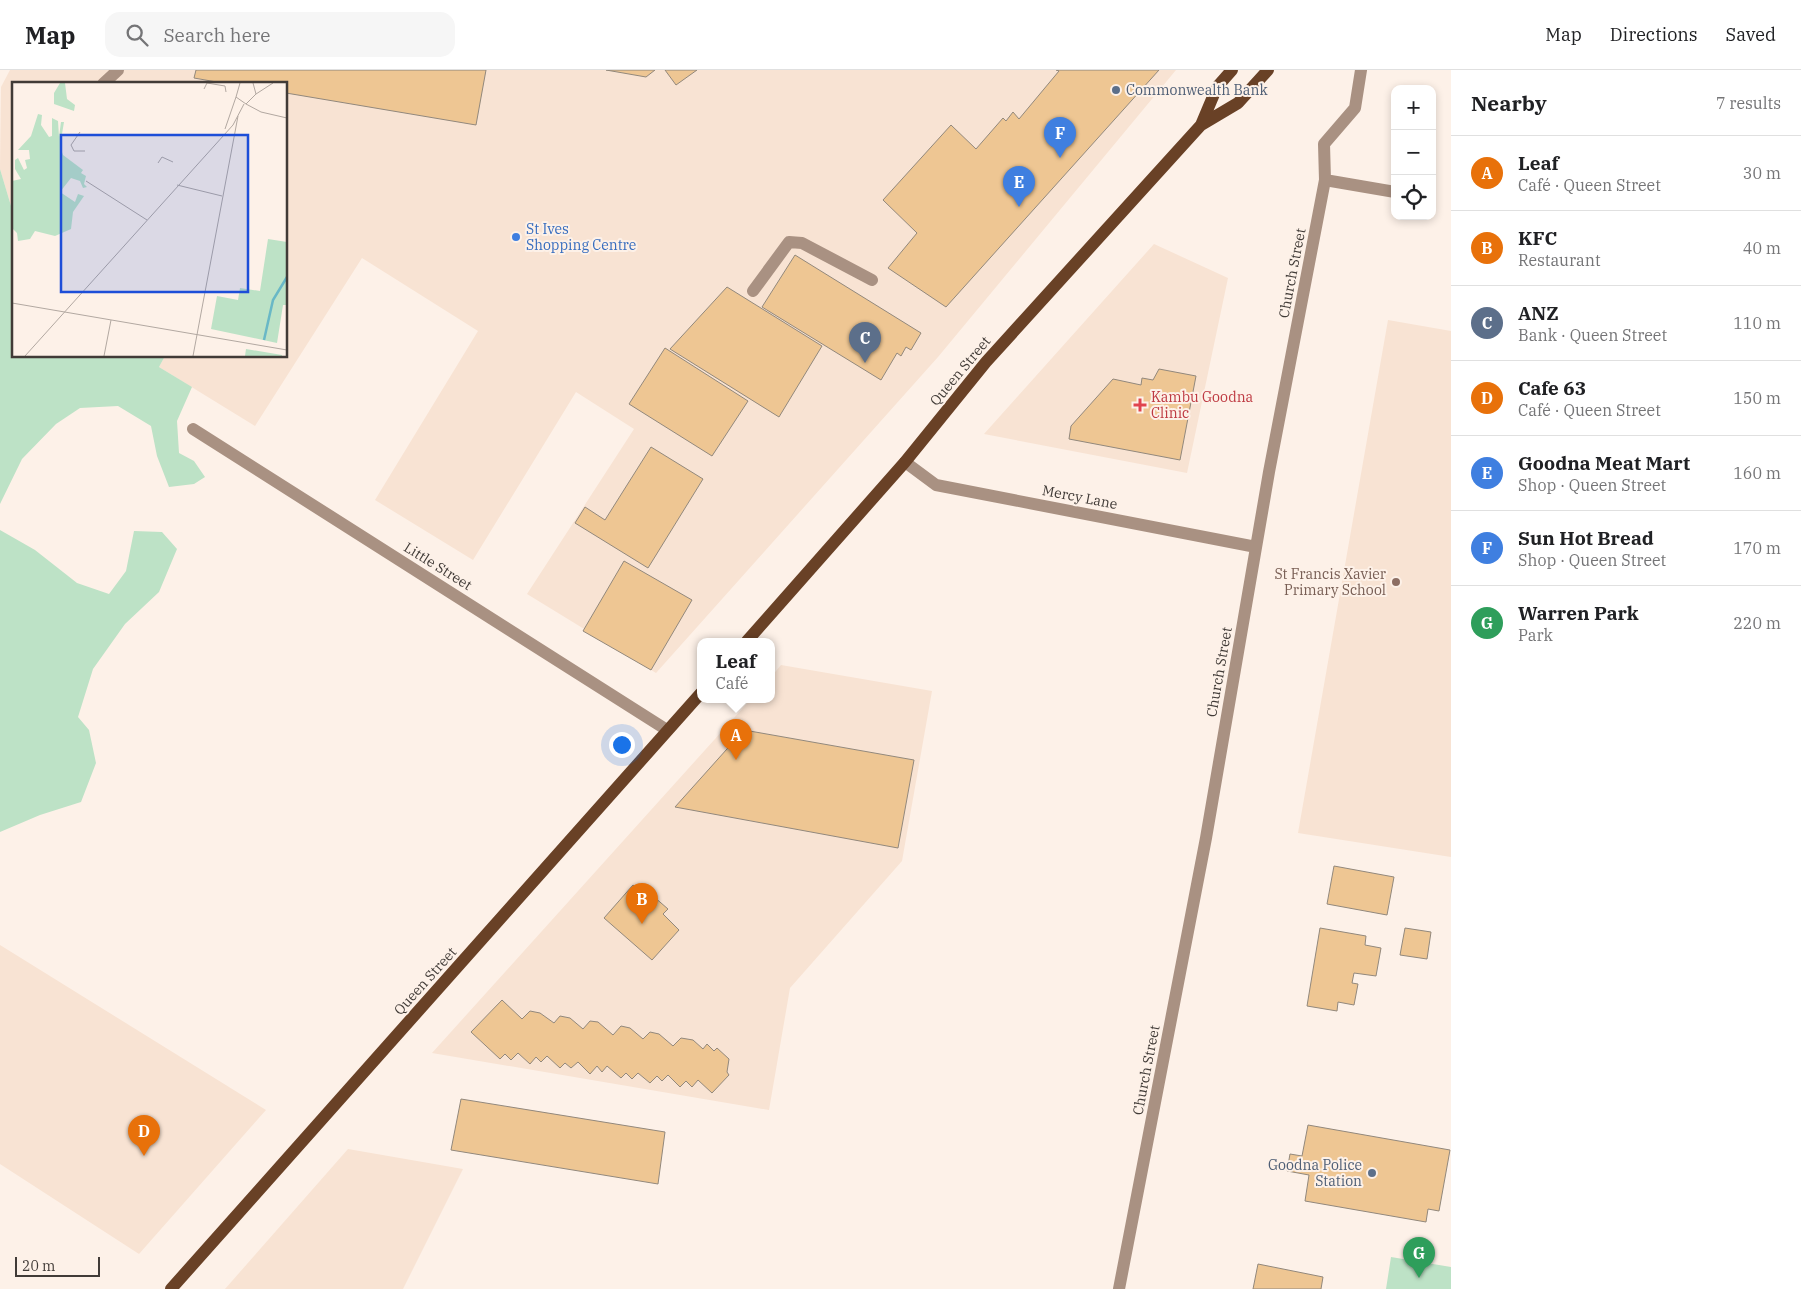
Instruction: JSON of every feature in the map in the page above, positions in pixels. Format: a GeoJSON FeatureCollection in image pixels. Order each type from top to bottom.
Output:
{"type":"FeatureCollection","features":[{"type":"Feature","properties":{"kind":"main road","name":"Queen Street"},"geometry":{"type":"LineString","coordinates":[[1201,124],[1217,87],[1232,70]]}},
{"type":"Feature","properties":{"kind":"main road","name":"Queen Street"},"geometry":{"type":"LineString","coordinates":[[750,638],[905,462],[986,362],[1201,124],[1238,103],[1268,70]]}},
{"type":"Feature","properties":{"kind":"main road","name":"Queen Street"},"geometry":{"type":"LineString","coordinates":[[170,1289],[697,697]]}},
{"type":"Feature","properties":{"kind":"street"},"geometry":{"type":"LineString","coordinates":[[105,82],[118,70]]}},
{"type":"Feature","properties":{"kind":"street","name":"Church Street"},"geometry":{"type":"LineString","coordinates":[[1119,1289],[1206,838],[1256,547],[1325,180],[1324,144],[1355,108],[1361,70]]}},
{"type":"Feature","properties":{"kind":"street"},"geometry":{"type":"LineString","coordinates":[[1325,180],[1391,191]]}},
{"type":"Feature","properties":{"kind":"street"},"geometry":{"type":"LineString","coordinates":[[753,291],[790,242],[802,244],[872,280]]}},
{"type":"Feature","properties":{"kind":"street","name":"Little Street"},"geometry":{"type":"LineString","coordinates":[[193,429],[667,730]]}},
{"type":"Feature","properties":{"kind":"street","name":"Mercy Lane"},"geometry":{"type":"LineString","coordinates":[[905,462],[936,485],[1256,547]]}},
{"type":"Feature","properties":{"kind":"shaded area"},"geometry":{"type":"Polygon","coordinates":[[[10,70],[1176,70],[938,357],[656,673],[527,594],[634,429],[576,392],[473,560],[375,500],[478,331],[362,258],[255,426],[159,367],[164,358],[288,358],[288,82],[12,82],[12,209],[0,169],[1,87],[10,70]]]}},
{"type":"Feature","properties":{"kind":"shaded area"},"geometry":{"type":"Polygon","coordinates":[[[1154,244],[1228,278],[1187,473],[984,434],[1154,244]]]}},
{"type":"Feature","properties":{"kind":"shaded area","name":"St Francis Xavier Primary School"},"geometry":{"type":"Polygon","coordinates":[[[1388,320],[1451,331],[1451,857],[1298,833],[1388,320]]]}},
{"type":"Feature","properties":{"kind":"shaded area"},"geometry":{"type":"Polygon","coordinates":[[[781,665],[932,691],[902,861],[790,988],[769,1110],[432,1053],[747,703],[775,703],[775,672],[781,665]]]}},
{"type":"Feature","properties":{"kind":"shaded area"},"geometry":{"type":"Polygon","coordinates":[[[0,945],[266,1110],[139,1254],[0,1164],[0,945]]]}},
{"type":"Feature","properties":{"kind":"shaded area"},"geometry":{"type":"Polygon","coordinates":[[[348,1149],[463,1169],[403,1289],[225,1289],[348,1149]]]}},
{"type":"Feature","properties":{"kind":"green space"},"geometry":{"type":"Polygon","coordinates":[[[0,169],[12,209],[12,358],[164,358],[159,367],[192,387],[177,421],[179,453],[194,461],[205,477],[194,484],[169,487],[157,456],[151,426],[118,406],[80,408],[56,424],[22,459],[0,504],[0,169]]]}},
{"type":"Feature","properties":{"kind":"green space"},"geometry":{"type":"Polygon","coordinates":[[[0,530],[35,550],[77,583],[109,594],[126,571],[134,531],[162,532],[177,549],[159,592],[125,624],[93,669],[78,717],[89,730],[96,763],[81,802],[40,815],[0,832],[0,530]]]}},
{"type":"Feature","properties":{"kind":"green space"},"geometry":{"type":"Polygon","coordinates":[[[1391,1257],[1451,1267],[1451,1289],[1386,1289],[1391,1257]]]}},
{"type":"Feature","properties":{"kind":"building"},"geometry":{"type":"Polygon","coordinates":[[[196,70],[486,70],[476,125],[288,93],[288,82],[217,82],[194,78],[196,70]]]}},
{"type":"Feature","properties":{"kind":"building"},"geometry":{"type":"Polygon","coordinates":[[[606,70],[655,70],[646,77],[606,70]]]}},
{"type":"Feature","properties":{"kind":"building"},"geometry":{"type":"Polygon","coordinates":[[[665,70],[697,70],[676,85],[665,70]]]}},
{"type":"Feature","properties":{"kind":"building"},"geometry":{"type":"Polygon","coordinates":[[[1056,70],[1159,70],[946,307],[888,268],[917,233],[883,200],[951,125],[976,149],[1003,118],[1006,121],[1013,112],[1019,119],[1059,71],[1056,70]]]}},
{"type":"Feature","properties":{"kind":"building"},"geometry":{"type":"Polygon","coordinates":[[[795,255],[921,333],[911,350],[906,347],[901,356],[897,353],[881,380],[762,307],[795,255]]]}},
{"type":"Feature","properties":{"kind":"building"},"geometry":{"type":"Polygon","coordinates":[[[727,287],[822,346],[779,417],[670,349],[727,287]]]}},
{"type":"Feature","properties":{"kind":"building"},"geometry":{"type":"Polygon","coordinates":[[[665,348],[748,401],[712,456],[629,404],[665,348]]]}},
{"type":"Feature","properties":{"kind":"building","name":"Kambu Goodna Clinic"},"geometry":{"type":"Polygon","coordinates":[[[1159,369],[1196,376],[1180,460],[1069,439],[1071,426],[1113,379],[1141,385],[1142,378],[1153,380],[1159,369]]]}},
{"type":"Feature","properties":{"kind":"building"},"geometry":{"type":"Polygon","coordinates":[[[651,447],[703,479],[648,568],[575,523],[585,507],[605,520],[651,447]]]}},
{"type":"Feature","properties":{"kind":"building"},"geometry":{"type":"Polygon","coordinates":[[[624,561],[692,600],[651,670],[583,631],[624,561]]]}},
{"type":"Feature","properties":{"kind":"building"},"geometry":{"type":"Polygon","coordinates":[[[744,730],[914,760],[898,848],[675,807],[744,730]]]}},
{"type":"Feature","properties":{"kind":"building"},"geometry":{"type":"Polygon","coordinates":[[[1334,866],[1394,877],[1387,915],[1327,904],[1334,866]]]}},
{"type":"Feature","properties":{"kind":"building"},"geometry":{"type":"Polygon","coordinates":[[[633,885],[651,900],[653,896],[668,909],[663,914],[679,930],[652,960],[604,918],[633,885]]]}},
{"type":"Feature","properties":{"kind":"building"},"geometry":{"type":"Polygon","coordinates":[[[1320,928],[1366,936],[1365,945],[1381,948],[1376,976],[1354,973],[1352,983],[1358,984],[1354,1005],[1338,1002],[1337,1011],[1307,1006],[1320,928]]]}},
{"type":"Feature","properties":{"kind":"building"},"geometry":{"type":"Polygon","coordinates":[[[1405,928],[1431,932],[1427,959],[1400,955],[1405,928]]]}},
{"type":"Feature","properties":{"kind":"building"},"geometry":{"type":"Polygon","coordinates":[[[502,1000],[522,1019],[530,1011],[540,1013],[554,1023],[560,1016],[570,1018],[583,1029],[590,1021],[598,1022],[613,1035],[621,1026],[630,1028],[643,1039],[650,1032],[659,1034],[673,1046],[681,1038],[693,1040],[703,1049],[707,1044],[714,1051],[717,1048],[729,1059],[727,1072],[729,1075],[712,1093],[698,1080],[692,1087],[686,1081],[680,1087],[668,1075],[662,1081],[657,1076],[650,1083],[638,1073],[632,1079],[626,1073],[621,1078],[607,1066],[602,1072],[597,1066],[590,1074],[578,1062],[571,1068],[565,1063],[560,1068],[547,1056],[541,1062],[536,1057],[530,1064],[518,1053],[511,1060],[505,1054],[500,1059],[471,1032],[502,1000]]]}},
{"type":"Feature","properties":{"kind":"building"},"geometry":{"type":"Polygon","coordinates":[[[461,1099],[665,1132],[658,1184],[451,1150],[461,1099]]]}},
{"type":"Feature","properties":{"kind":"building","name":"Goodna Police Station"},"geometry":{"type":"Polygon","coordinates":[[[1308,1125],[1450,1150],[1439,1211],[1428,1209],[1426,1222],[1305,1201],[1309,1175],[1287,1171],[1290,1154],[1302,1156],[1308,1125]]]}},
{"type":"Feature","properties":{"kind":"building"},"geometry":{"type":"Polygon","coordinates":[[[1258,1264],[1323,1277],[1321,1289],[1253,1289],[1258,1264]]]}},
{"type":"Feature","properties":{"kind":"place","name":"Commonwealth Bank"},"geometry":{"type":"Point","coordinates":[1116,90]}},
{"type":"Feature","properties":{"kind":"place","name":"Sun Hot Bread"},"geometry":{"type":"Point","coordinates":[1060,158]}},
{"type":"Feature","properties":{"kind":"place","name":"Goodna Meat Mart"},"geometry":{"type":"Point","coordinates":[1019,207]}},
{"type":"Feature","properties":{"kind":"place","name":"St Ives Shopping Centre"},"geometry":{"type":"Point","coordinates":[516,237]}},
{"type":"Feature","properties":{"kind":"place","name":"ANZ"},"geometry":{"type":"Point","coordinates":[865,363]}},
{"type":"Feature","properties":{"kind":"place","name":"Kambu Goodna Clinic"},"geometry":{"type":"Point","coordinates":[1140,405]}},
{"type":"Feature","properties":{"kind":"place","name":"St Francis Xavier Primary School"},"geometry":{"type":"Point","coordinates":[1396,582]}},
{"type":"Feature","properties":{"kind":"place","name":"Leaf"},"geometry":{"type":"Point","coordinates":[736,760]}},
{"type":"Feature","properties":{"kind":"place","name":"KFC"},"geometry":{"type":"Point","coordinates":[642,924]}},
{"type":"Feature","properties":{"kind":"place","name":"Cafe 63"},"geometry":{"type":"Point","coordinates":[144,1156]}},
{"type":"Feature","properties":{"kind":"place","name":"Goodna Police Station"},"geometry":{"type":"Point","coordinates":[1372,1173]}},
{"type":"Feature","properties":{"kind":"place","name":"Warren Park"},"geometry":{"type":"Point","coordinates":[1419,1278]}}]}
